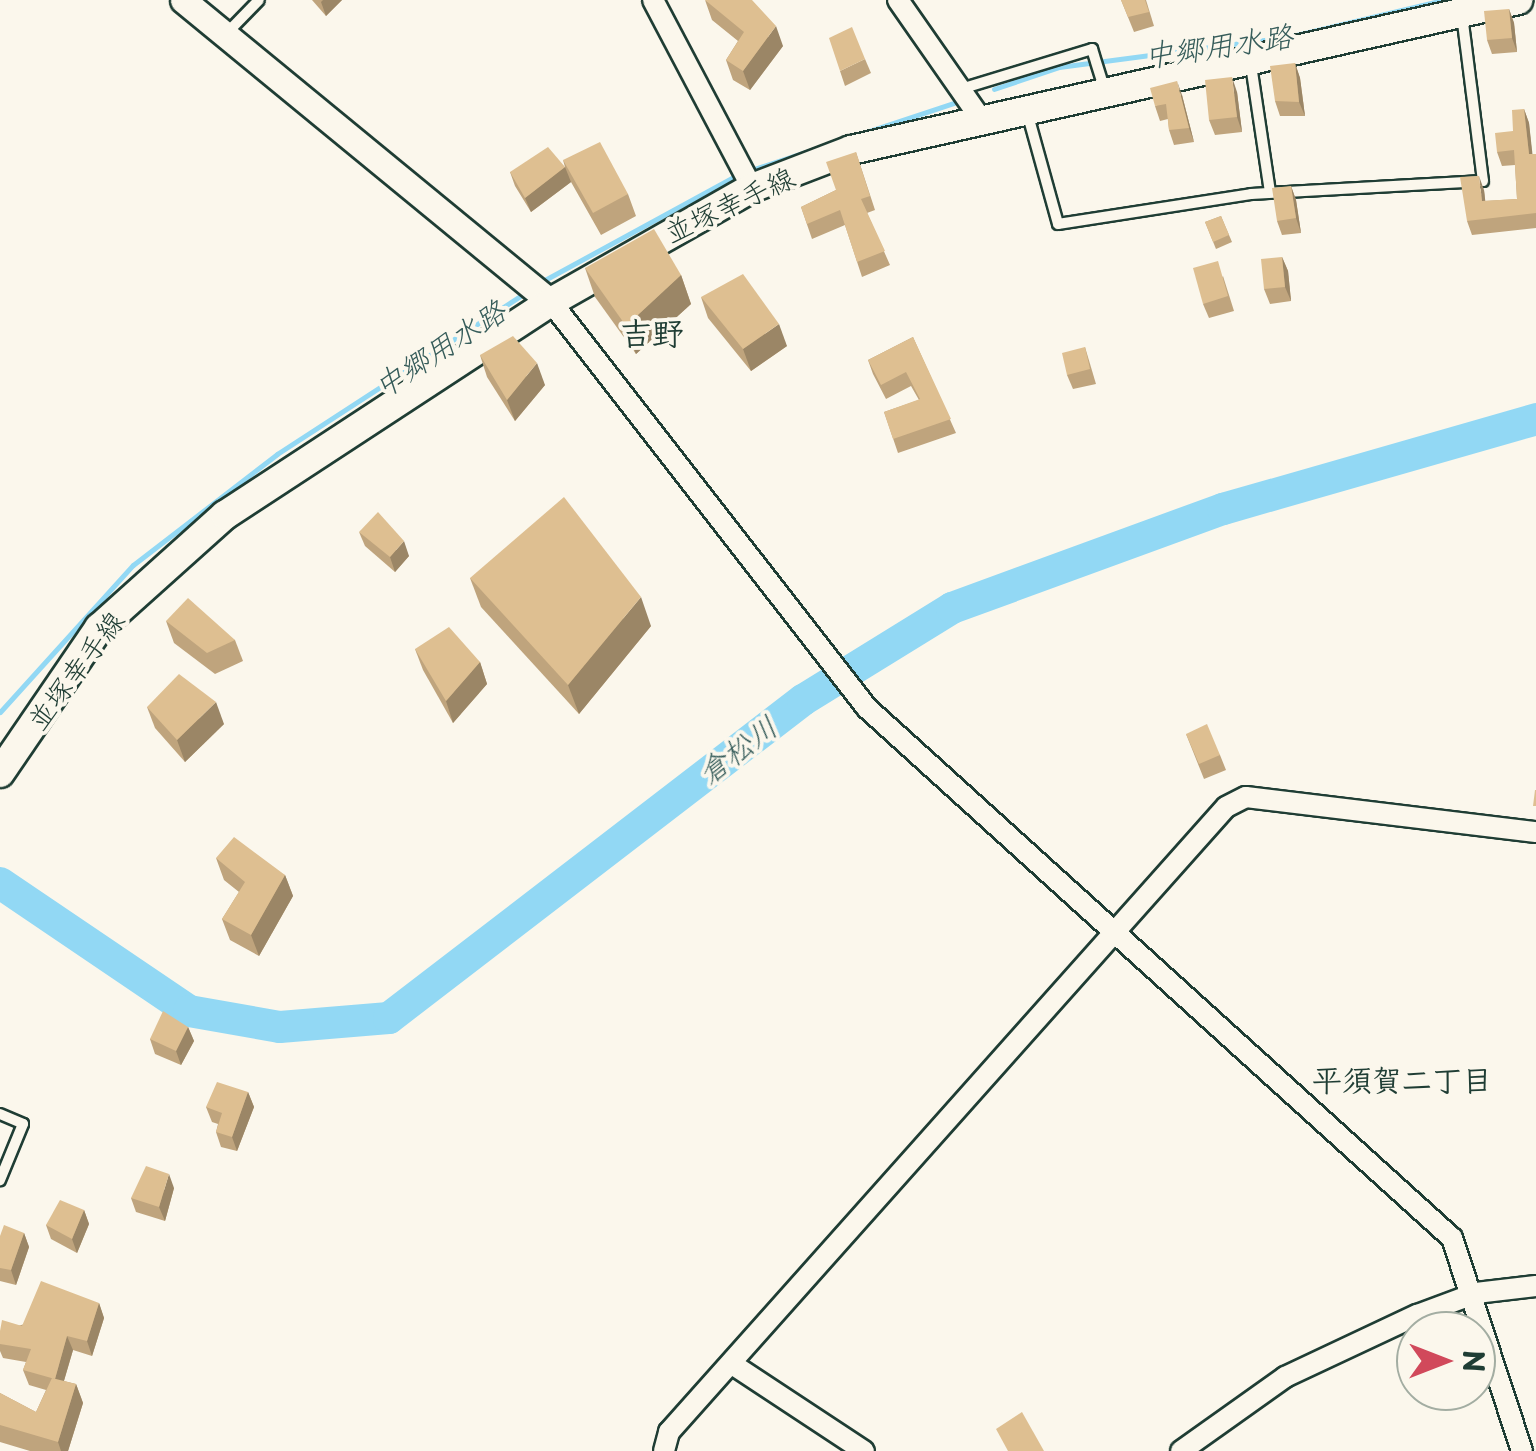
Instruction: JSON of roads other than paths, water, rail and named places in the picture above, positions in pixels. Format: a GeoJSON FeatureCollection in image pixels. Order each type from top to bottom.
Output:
{"type":"FeatureCollection","features":[{"type":"Feature","properties":{"kind":"main road","name":"並塚幸手線"},"geometry":{"type":"LineString","coordinates":[[0,773],[99,628],[225,515],[551,302],[752,188],[851,150],[1251,64],[1511,1]]}},
{"type":"Feature","properties":{"kind":"street"},"geometry":{"type":"LineString","coordinates":[[183,0],[551,302],[867,708],[1110,934],[1388,1176],[1452,1238],[1476,1293],[1522,1451]]}},
{"type":"Feature","properties":{"kind":"street"},"geometry":{"type":"LineString","coordinates":[[652,0],[752,188]]}},
{"type":"Feature","properties":{"kind":"street"},"geometry":{"type":"LineString","coordinates":[[898,0],[964,88],[981,119]]}},
{"type":"Feature","properties":{"kind":"street"},"geometry":{"type":"LineString","coordinates":[[664,1451],[669,1432],[1226,807],[1246,797],[1536,832]]}},
{"type":"Feature","properties":{"kind":"street"},"geometry":{"type":"LineString","coordinates":[[1181,1451],[1285,1377],[1476,1293],[1536,1286]]}},
{"type":"Feature","properties":{"kind":"street"},"geometry":{"type":"LineString","coordinates":[[732,1364],[864,1451]]}},
{"type":"Feature","properties":{"kind":"lane"},"geometry":{"type":"LineString","coordinates":[[226,34],[259,0]]}},
{"type":"Feature","properties":{"kind":"lane"},"geometry":{"type":"LineString","coordinates":[[1026,111],[1058,224],[1270,192],[1483,182],[1462,14]]}},
{"type":"Feature","properties":{"kind":"lane"},"geometry":{"type":"LineString","coordinates":[[964,88],[1092,49],[1106,95]]}},
{"type":"Feature","properties":{"kind":"lane"},"geometry":{"type":"LineString","coordinates":[[1251,64],[1270,192]]}},
{"type":"Feature","properties":{"kind":"lane"},"geometry":{"type":"LineString","coordinates":[[0,1114],[23,1124],[0,1180]]}},
{"type":"Feature","properties":{"kind":"waterway","name":"中郷用水路"},"geometry":{"type":"LineString","coordinates":[[994,89],[1059,67],[1288,37],[1443,0]]}},
{"type":"Feature","properties":{"kind":"waterway","name":"中郷用水路"},"geometry":{"type":"LineString","coordinates":[[748,171],[954,103]]}},
{"type":"Feature","properties":{"kind":"waterway","name":"中郷用水路"},"geometry":{"type":"LineString","coordinates":[[541,282],[737,175]]}},
{"type":"Feature","properties":{"kind":"waterway","name":"中郷用水路"},"geometry":{"type":"LineString","coordinates":[[0,712],[133,565],[277,454],[528,291]]}},
{"type":"Feature","properties":{"kind":"waterway","name":"倉松川"},"geometry":{"type":"LineString","coordinates":[[0,883],[189,1011],[280,1027],[389,1018],[803,700],[952,608],[1223,509],[1536,419]]}},
{"type":"Feature","properties":{"kind":"district","name":"吉野"},"geometry":{"type":"Point","coordinates":[652,332]}},
{"type":"Feature","properties":{"kind":"district","name":"平須賀二丁目"},"geometry":{"type":"Point","coordinates":[1402,1079]}}]}
